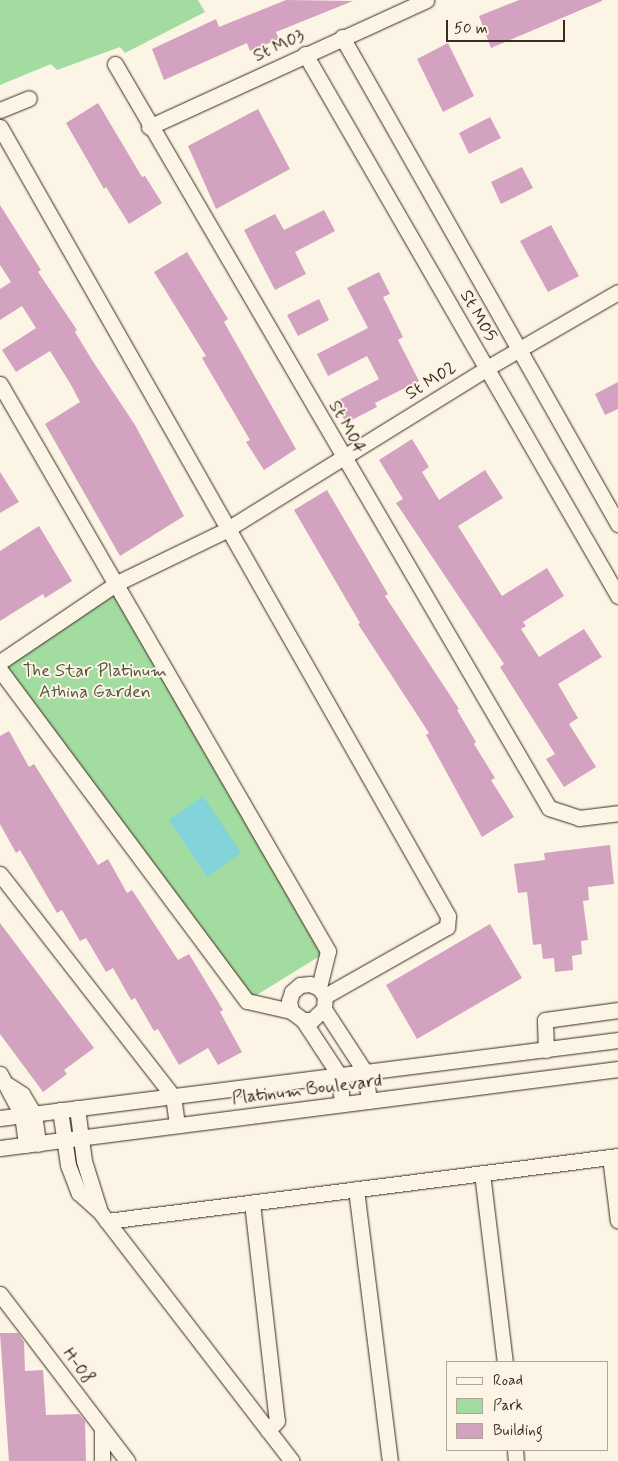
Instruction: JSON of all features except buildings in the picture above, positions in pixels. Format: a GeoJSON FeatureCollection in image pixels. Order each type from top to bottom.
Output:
{"type":"FeatureCollection","features":[{"type":"Feature","properties":{"kind":"street","name":"St M03"},"geometry":{"type":"LineString","coordinates":[[149,127],[426,0]]}},
{"type":"Feature","properties":{"kind":"street","name":"St M05"},"geometry":{"type":"LineString","coordinates":[[342,37],[520,348],[618,524]]}},
{"type":"Feature","properties":{"kind":"street","name":"St M05"},"geometry":{"type":"LineString","coordinates":[[305,54],[618,596]]}},
{"type":"Feature","properties":{"kind":"street","name":"St M04"},"geometry":{"type":"LineString","coordinates":[[114,64],[149,127],[549,808],[579,818],[618,813]]}},
{"type":"Feature","properties":{"kind":"street"},"geometry":{"type":"LineString","coordinates":[[0,110],[29,98]]}},
{"type":"Feature","properties":{"kind":"street"},"geometry":{"type":"LineString","coordinates":[[0,127],[226,530],[448,916],[447,927],[323,998]]}},
{"type":"Feature","properties":{"kind":"street","name":"St M02"},"geometry":{"type":"LineString","coordinates":[[0,662],[117,583],[226,530],[487,368],[618,292]]}},
{"type":"Feature","properties":{"kind":"street"},"geometry":{"type":"LineString","coordinates":[[0,384],[328,950],[323,998],[312,1020],[247,1001],[0,670]]}},
{"type":"Feature","properties":{"kind":"street"},"geometry":{"type":"LineString","coordinates":[[0,874],[146,1065],[147,1074],[169,1097],[172,1126]]}},
{"type":"Feature","properties":{"kind":"street"},"geometry":{"type":"LineString","coordinates":[[342,1104],[338,1076],[297,1016],[289,1001],[292,992],[300,985],[310,984],[323,998],[365,1072],[369,1101]]}},
{"type":"Feature","properties":{"kind":"street"},"geometry":{"type":"LineString","coordinates":[[546,1050],[545,1020],[618,1010]]}},
{"type":"Feature","properties":{"kind":"street","name":"Platinum Boulevard"},"geometry":{"type":"LineString","coordinates":[[0,1118],[618,1040]]}},
{"type":"Feature","properties":{"kind":"street","name":"Platinum Boulevard"},"geometry":{"type":"LineString","coordinates":[[0,1148],[618,1068]]}},
{"type":"Feature","properties":{"kind":"street"},"geometry":{"type":"LineString","coordinates":[[4,1080],[22,1094],[28,1114],[32,1144]]}},
{"type":"Feature","properties":{"kind":"street"},"geometry":{"type":"LineString","coordinates":[[77,1108],[84,1161],[104,1216]]}},
{"type":"Feature","properties":{"kind":"street"},"geometry":{"type":"LineString","coordinates":[[60,1110],[68,1164],[79,1193],[104,1216],[292,1461]]}},
{"type":"Feature","properties":{"kind":"street"},"geometry":{"type":"LineString","coordinates":[[104,1216],[252,1202],[614,1156],[618,1221]]}},
{"type":"Feature","properties":{"kind":"street"},"geometry":{"type":"LineString","coordinates":[[482,1173],[505,1361]]}},
{"type":"Feature","properties":{"kind":"street"},"geometry":{"type":"LineString","coordinates":[[356,1189],[390,1461]]}},
{"type":"Feature","properties":{"kind":"street"},"geometry":{"type":"LineString","coordinates":[[252,1202],[277,1421],[268,1430]]}},
{"type":"Feature","properties":{"kind":"street","name":"H-08"},"geometry":{"type":"LineString","coordinates":[[0,1294],[127,1461]]}},
{"type":"Feature","properties":{"kind":"street"},"geometry":{"type":"LineString","coordinates":[[102,1429],[102,1461]]}},
{"type":"Feature","properties":{"kind":"green space"},"geometry":{"type":"Polygon","coordinates":[[[0,0],[198,0],[205,12],[125,53],[120,47],[57,70],[51,64],[0,85],[0,0]]]}},
{"type":"Feature","properties":{"kind":"green space","name":"The Star Platinum Athina Garden"},"geometry":{"type":"Polygon","coordinates":[[[117,583],[328,951],[247,1001],[0,662],[117,583]]]}},
{"type":"Feature","properties":{"kind":"water"},"geometry":{"type":"Polygon","coordinates":[[[203,796],[241,853],[207,877],[169,820],[203,796]]]}}]}
